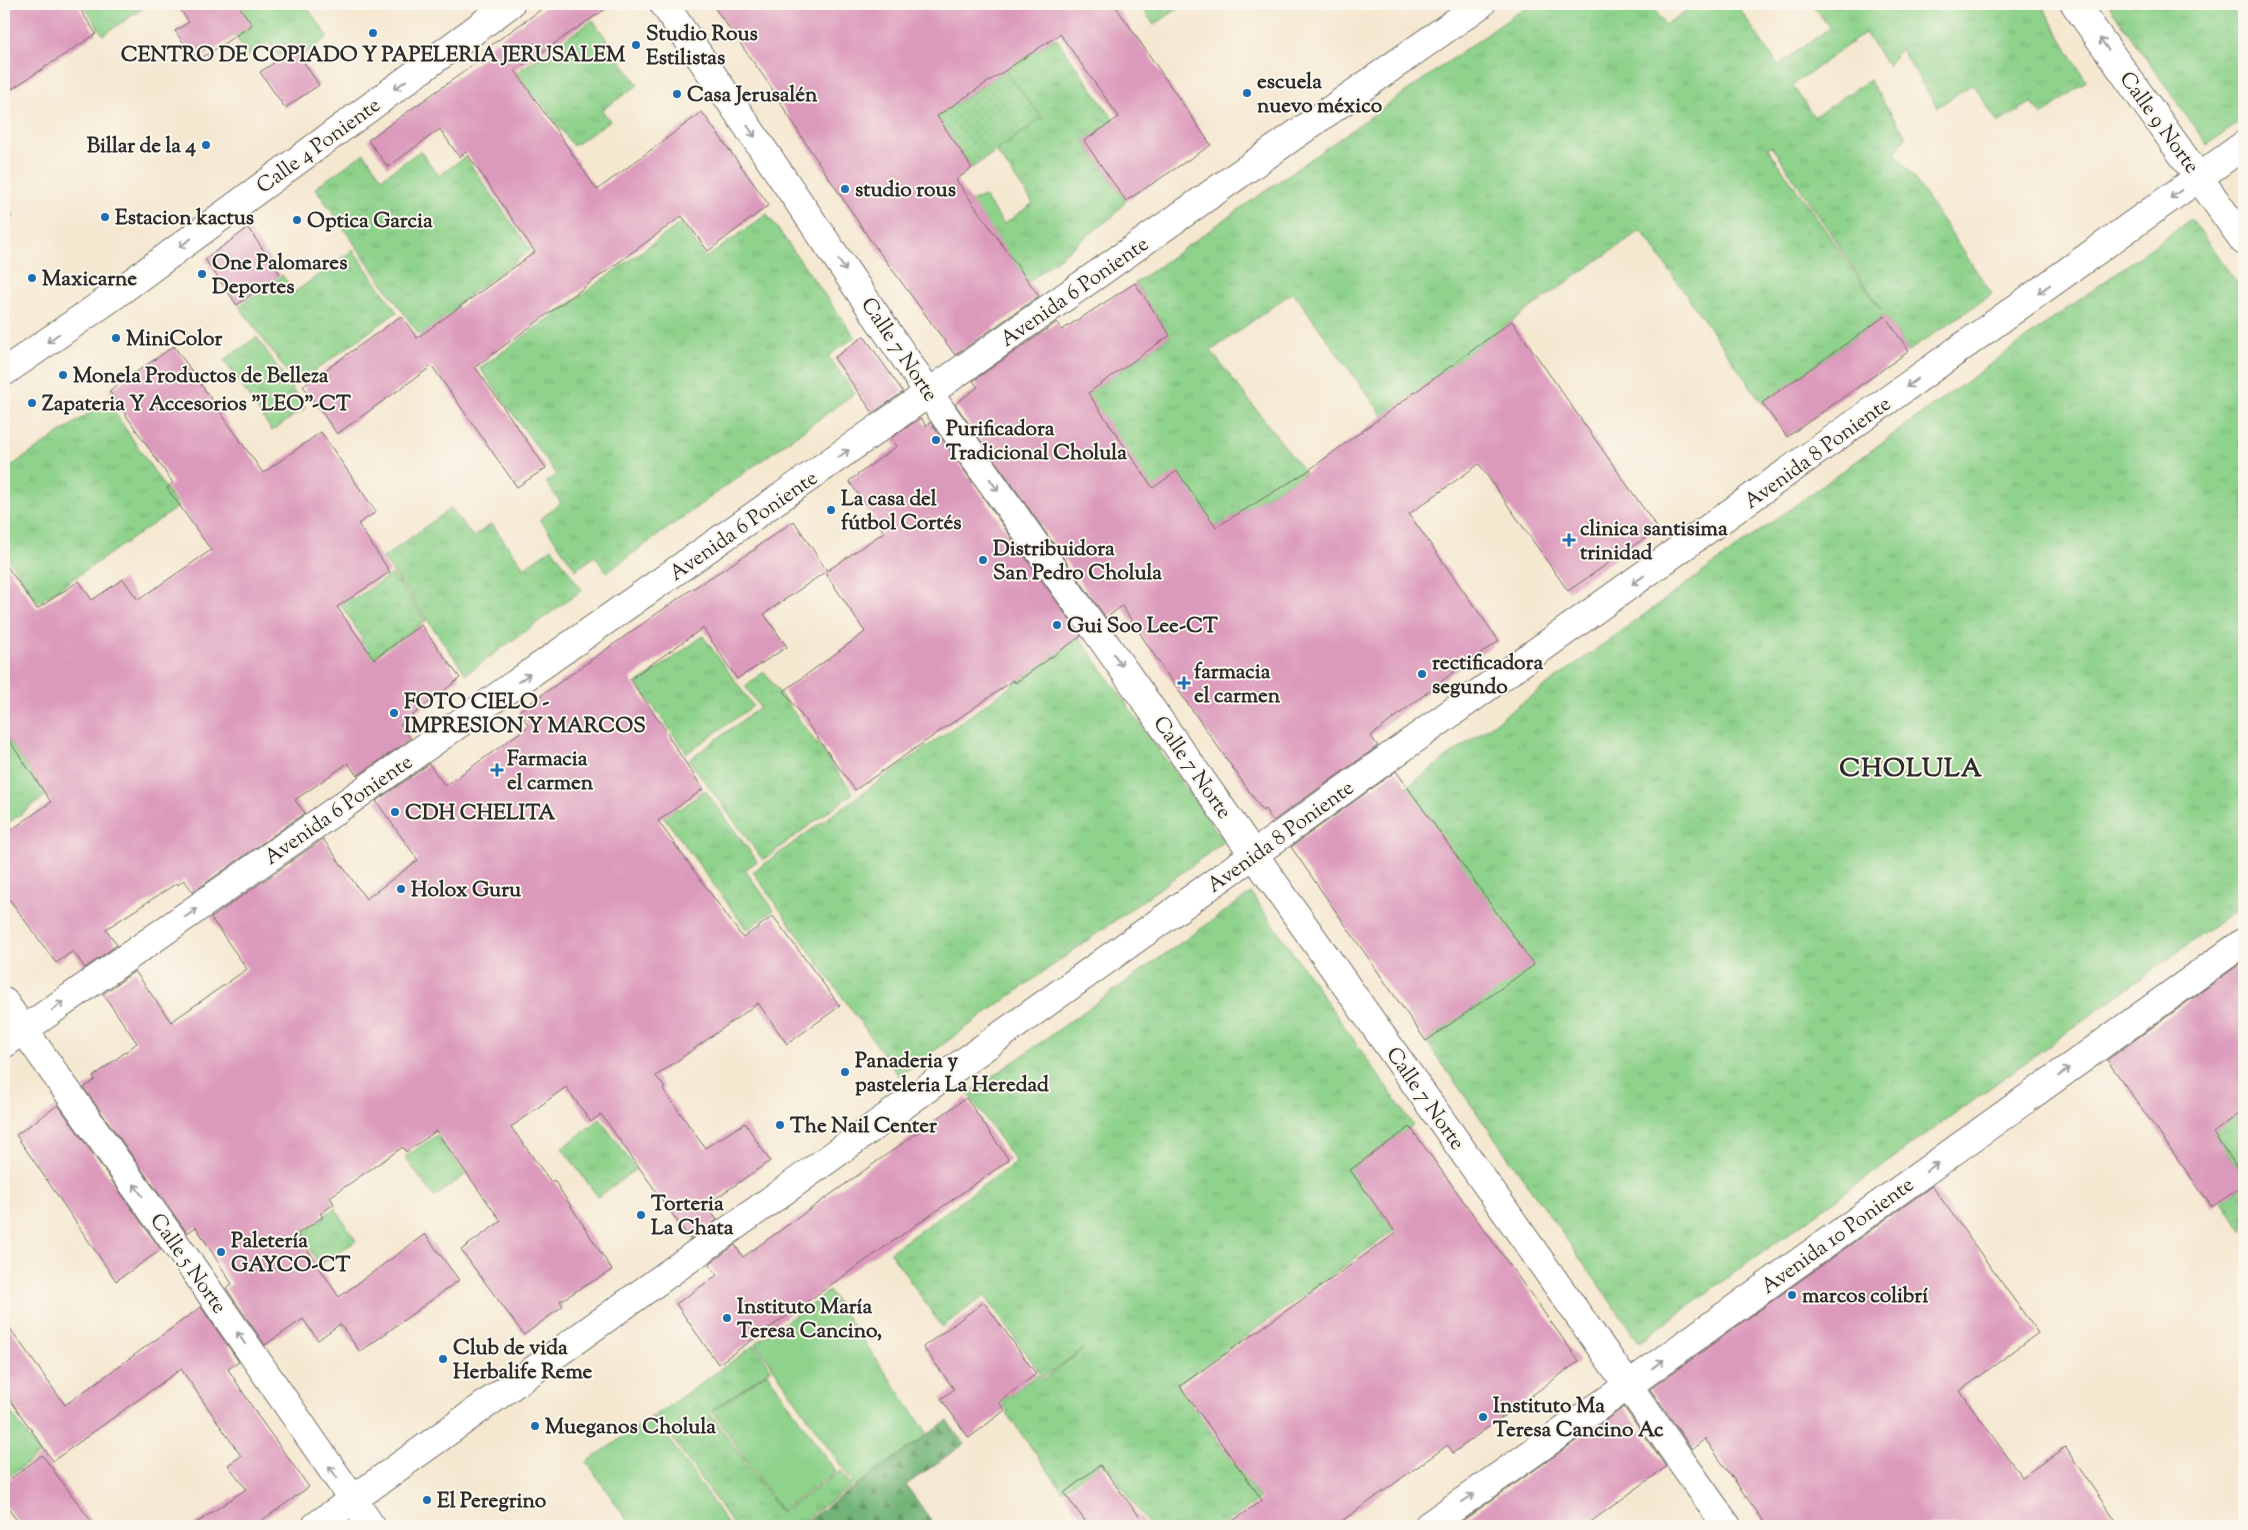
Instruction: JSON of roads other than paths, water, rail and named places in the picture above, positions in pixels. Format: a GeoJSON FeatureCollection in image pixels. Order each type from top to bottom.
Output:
{"type":"FeatureCollection","features":[{"type":"Feature","properties":{"kind":"street","name":"Calle 4 Poniente"},"geometry":{"type":"LineString","coordinates":[[4,372],[112,297],[510,4]]}},
{"type":"Feature","properties":{"kind":"street","name":"Calle 7 Norte"},"geometry":{"type":"LineString","coordinates":[[664,4],[930,393],[1727,1526]]}},
{"type":"Feature","properties":{"kind":"street","name":"Avenida 6 Poniente"},"geometry":{"type":"LineString","coordinates":[[14,1037],[1481,4]]}},
{"type":"Feature","properties":{"kind":"street","name":"Calle 9 Norte"},"geometry":{"type":"LineString","coordinates":[[2075,4],[2244,241]]}},
{"type":"Feature","properties":{"kind":"street","name":"Avenida 8 Poniente"},"geometry":{"type":"LineString","coordinates":[[316,1526],[2244,146]]}},
{"type":"Feature","properties":{"kind":"street","name":"Avenida 10 Poniente"},"geometry":{"type":"LineString","coordinates":[[1428,1526],[1628,1385],[2244,942]]}},
{"type":"Feature","properties":{"kind":"street","name":"Calle 5 Norte"},"geometry":{"type":"LineString","coordinates":[[4,1002],[14,1037],[197,1274],[371,1526]]}},
{"type":"Feature","properties":{"kind":"place","name":"CENTRO DE COPIADO Y PAPELERIA JERUSALEM"},"geometry":{"type":"Point","coordinates":[373,33]}},
{"type":"Feature","properties":{"kind":"place","name":"Studio Rous Estilistas"},"geometry":{"type":"Point","coordinates":[636,45]}},
{"type":"Feature","properties":{"kind":"place","name":"escuela nuevo méxico"},"geometry":{"type":"Point","coordinates":[1247,93]}},
{"type":"Feature","properties":{"kind":"place","name":"Casa Jerusalén"},"geometry":{"type":"Point","coordinates":[677,94]}},
{"type":"Feature","properties":{"kind":"place","name":"Billar de la 4"},"geometry":{"type":"Point","coordinates":[206,145]}},
{"type":"Feature","properties":{"kind":"place","name":"studio rous"},"geometry":{"type":"Point","coordinates":[845,189]}},
{"type":"Feature","properties":{"kind":"place","name":"Estacion kactus"},"geometry":{"type":"Point","coordinates":[105,217]}},
{"type":"Feature","properties":{"kind":"place","name":"Optica Garcia"},"geometry":{"type":"Point","coordinates":[297,220]}},
{"type":"Feature","properties":{"kind":"place","name":"One Palomares Deportes"},"geometry":{"type":"Point","coordinates":[202,274]}},
{"type":"Feature","properties":{"kind":"place","name":"Maxicarne"},"geometry":{"type":"Point","coordinates":[32,278]}},
{"type":"Feature","properties":{"kind":"place","name":"MiniColor"},"geometry":{"type":"Point","coordinates":[116,338]}},
{"type":"Feature","properties":{"kind":"place","name":"Monela Productos de Belleza"},"geometry":{"type":"Point","coordinates":[63,375]}},
{"type":"Feature","properties":{"kind":"place","name":"Zapateria Y Accesorios \"LEO\"-CT"},"geometry":{"type":"Point","coordinates":[32,403]}},
{"type":"Feature","properties":{"kind":"place","name":"Purificadora Tradicional Cholula"},"geometry":{"type":"Point","coordinates":[936,440]}},
{"type":"Feature","properties":{"kind":"place","name":"La casa del fútbol Cortés"},"geometry":{"type":"Point","coordinates":[831,510]}},
{"type":"Feature","properties":{"kind":"place","name":"clinica santisima trinidad"},"geometry":{"type":"Point","coordinates":[1569,540]}},
{"type":"Feature","properties":{"kind":"place","name":"Distribuidora San Pedro Cholula"},"geometry":{"type":"Point","coordinates":[983,560]}},
{"type":"Feature","properties":{"kind":"place","name":"Gui Soo Lee-CT"},"geometry":{"type":"Point","coordinates":[1057,625]}},
{"type":"Feature","properties":{"kind":"place","name":"rectificadora segundo"},"geometry":{"type":"Point","coordinates":[1422,674]}},
{"type":"Feature","properties":{"kind":"place","name":"farmacia el carmen"},"geometry":{"type":"Point","coordinates":[1184,683]}},
{"type":"Feature","properties":{"kind":"place","name":"FOTO CIELO - IMPRESION Y MARCOS"},"geometry":{"type":"Point","coordinates":[394,713]}},
{"type":"Feature","properties":{"kind":"place","name":"Farmacia el carmen"},"geometry":{"type":"Point","coordinates":[497,770]}},
{"type":"Feature","properties":{"kind":"place","name":"CDH CHELITA"},"geometry":{"type":"Point","coordinates":[395,812]}},
{"type":"Feature","properties":{"kind":"place","name":"Holox Guru"},"geometry":{"type":"Point","coordinates":[401,889]}},
{"type":"Feature","properties":{"kind":"place","name":"Panaderia y pasteleria La Heredad"},"geometry":{"type":"Point","coordinates":[845,1072]}},
{"type":"Feature","properties":{"kind":"place","name":"The Nail Center"},"geometry":{"type":"Point","coordinates":[780,1125]}},
{"type":"Feature","properties":{"kind":"place","name":"Torteria La Chata"},"geometry":{"type":"Point","coordinates":[641,1215]}},
{"type":"Feature","properties":{"kind":"place","name":"Paletería GAYCO-CT"},"geometry":{"type":"Point","coordinates":[221,1252]}},
{"type":"Feature","properties":{"kind":"place","name":"marcos colibrí"},"geometry":{"type":"Point","coordinates":[1792,1295]}},
{"type":"Feature","properties":{"kind":"place","name":"Instituto María Teresa Cancino,"},"geometry":{"type":"Point","coordinates":[727,1318]}},
{"type":"Feature","properties":{"kind":"place","name":"Club de vida Herbalife Reme"},"geometry":{"type":"Point","coordinates":[443,1359]}},
{"type":"Feature","properties":{"kind":"place","name":"Instituto Ma Teresa Cancino Ac"},"geometry":{"type":"Point","coordinates":[1483,1417]}},
{"type":"Feature","properties":{"kind":"place","name":"Mueganos Cholula"},"geometry":{"type":"Point","coordinates":[535,1426]}},
{"type":"Feature","properties":{"kind":"place","name":"El Peregrino"},"geometry":{"type":"Point","coordinates":[427,1500]}},
{"type":"Feature","properties":{"kind":"district","name":"CHOLULA"},"geometry":{"type":"Point","coordinates":[1911,767]}}]}
